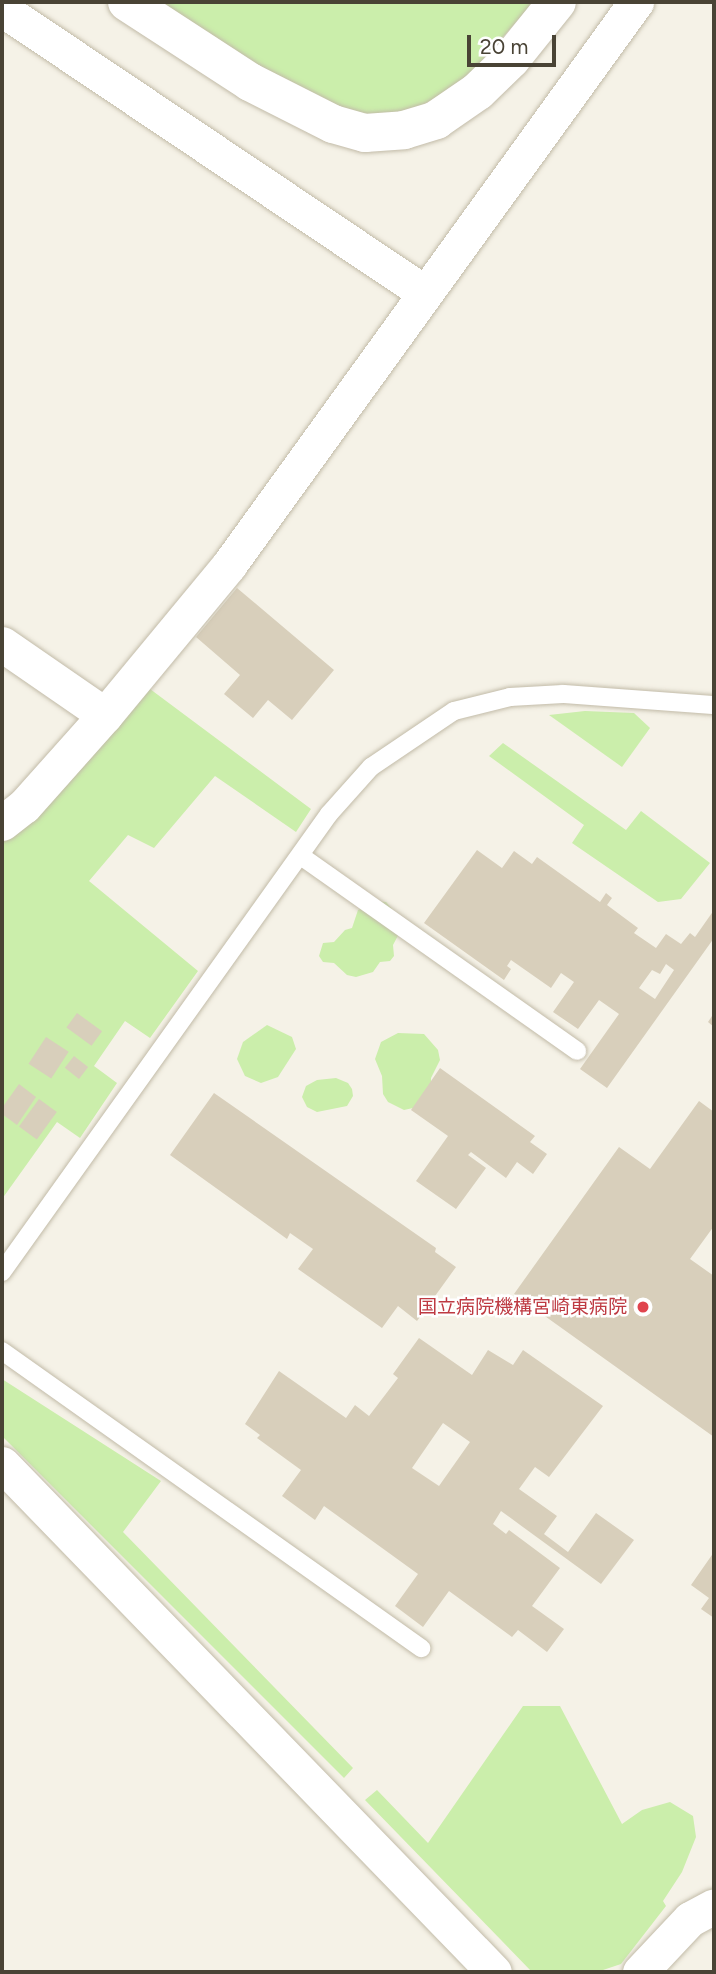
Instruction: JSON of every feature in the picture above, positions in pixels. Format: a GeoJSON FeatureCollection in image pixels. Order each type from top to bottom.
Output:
{"type":"FeatureCollection","features":[{"type":"Feature","properties":{"kind":"street"},"geometry":{"type":"LineString","coordinates":[[127,2],[250,82],[334,124],[365,133],[404,131],[436,120],[478,91],[503,67],[557,2]]}},
{"type":"Feature","properties":{"kind":"street"},"geometry":{"type":"LineString","coordinates":[[2,823],[24,806],[105,716],[229,565],[636,2]]}},
{"type":"Feature","properties":{"kind":"street"},"geometry":{"type":"LineString","coordinates":[[2,9],[425,293]]}},
{"type":"Feature","properties":{"kind":"street"},"geometry":{"type":"LineString","coordinates":[[2,644],[105,716]]}},
{"type":"Feature","properties":{"kind":"street"},"geometry":{"type":"LineString","coordinates":[[2,1464],[494,1972]]}},
{"type":"Feature","properties":{"kind":"street"},"geometry":{"type":"LineString","coordinates":[[639,1972],[690,1919],[714,1906]]}},
{"type":"Feature","properties":{"kind":"lane"},"geometry":{"type":"LineString","coordinates":[[2,1272],[329,814],[371,767],[454,711],[510,697],[563,694],[714,705]]}},
{"type":"Feature","properties":{"kind":"lane"},"geometry":{"type":"LineString","coordinates":[[301,856],[576,1051]]}},
{"type":"Feature","properties":{"kind":"lane"},"geometry":{"type":"LineString","coordinates":[[2,1351],[421,1648]]}},
{"type":"Feature","properties":{"kind":"green space"},"geometry":{"type":"Polygon","coordinates":[[[126,2],[534,2],[468,76],[440,95],[414,110],[356,118],[126,2]]]}},
{"type":"Feature","properties":{"kind":"green space"},"geometry":{"type":"Polygon","coordinates":[[[146,686],[311,809],[296,832],[215,776],[154,848],[128,835],[89,881],[198,971],[150,1038],[125,1021],[94,1066],[117,1083],[80,1138],[57,1122],[2,1199],[2,835],[146,686]]]}},
{"type":"Feature","properties":{"kind":"green space"},"geometry":{"type":"Polygon","coordinates":[[[585,711],[634,713],[650,728],[622,767],[549,715],[585,711]]]}},
{"type":"Feature","properties":{"kind":"green space"},"geometry":{"type":"Polygon","coordinates":[[[503,743],[626,830],[641,811],[710,863],[681,899],[658,902],[572,843],[584,825],[489,756],[503,743]]]}},
{"type":"Feature","properties":{"kind":"green space"},"geometry":{"type":"Polygon","coordinates":[[[375,901],[386,902],[400,918],[402,928],[393,945],[394,956],[390,961],[380,962],[373,972],[356,977],[347,975],[334,963],[323,962],[319,956],[323,943],[334,942],[345,930],[352,928],[358,910],[375,901]]]}},
{"type":"Feature","properties":{"kind":"green space"},"geometry":{"type":"Polygon","coordinates":[[[267,1025],[292,1037],[296,1049],[278,1077],[261,1083],[245,1076],[237,1059],[243,1042],[267,1025]]]}},
{"type":"Feature","properties":{"kind":"green space"},"geometry":{"type":"Polygon","coordinates":[[[398,1033],[424,1034],[438,1050],[440,1060],[431,1078],[431,1087],[413,1108],[404,1110],[388,1102],[383,1094],[382,1076],[375,1059],[381,1042],[398,1033]]]}},
{"type":"Feature","properties":{"kind":"green space"},"geometry":{"type":"Polygon","coordinates":[[[336,1078],[348,1083],[352,1089],[353,1096],[347,1106],[317,1112],[307,1107],[302,1097],[306,1086],[317,1080],[336,1078]]]}},
{"type":"Feature","properties":{"kind":"green space"},"geometry":{"type":"Polygon","coordinates":[[[2,1379],[161,1481],[123,1532],[353,1768],[344,1778],[2,1436],[2,1379]]]}},
{"type":"Feature","properties":{"kind":"green space"},"geometry":{"type":"Polygon","coordinates":[[[523,1706],[560,1706],[622,1824],[642,1810],[670,1802],[693,1816],[696,1837],[682,1872],[663,1901],[666,1906],[621,1964],[597,1972],[532,1972],[365,1800],[377,1790],[428,1843],[523,1706]]]}},
{"type":"Feature","properties":{"kind":"building"},"geometry":{"type":"Polygon","coordinates":[[[237,588],[334,670],[292,720],[268,700],[253,718],[224,694],[240,675],[196,637],[237,588]]]}},
{"type":"Feature","properties":{"kind":"building"},"geometry":{"type":"Polygon","coordinates":[[[477,850],[502,868],[514,851],[532,864],[537,857],[600,902],[606,893],[612,898],[607,905],[638,928],[634,933],[656,948],[666,934],[681,944],[690,933],[695,937],[714,910],[714,938],[607,1088],[580,1069],[619,1014],[599,1000],[578,1029],[553,1012],[574,982],[561,973],[551,988],[511,960],[507,966],[511,969],[504,980],[424,923],[477,850]],[[666,964],[660,974],[652,970],[639,988],[655,999],[674,970],[666,964]]]}},
{"type":"Feature","properties":{"kind":"building"},"geometry":{"type":"Polygon","coordinates":[[[77,1013],[102,1031],[91,1046],[66,1028],[77,1013]]]}},
{"type":"Feature","properties":{"kind":"building"},"geometry":{"type":"Polygon","coordinates":[[[714,1013],[714,1027],[708,1022],[714,1013]]]}},
{"type":"Feature","properties":{"kind":"building"},"geometry":{"type":"Polygon","coordinates":[[[46,1037],[69,1052],[51,1079],[29,1064],[46,1037]]]}},
{"type":"Feature","properties":{"kind":"building"},"geometry":{"type":"Polygon","coordinates":[[[74,1056],[88,1067],[79,1079],[65,1068],[74,1056]]]}},
{"type":"Feature","properties":{"kind":"building"},"geometry":{"type":"Polygon","coordinates":[[[440,1068],[535,1136],[530,1142],[547,1154],[533,1174],[517,1162],[506,1178],[471,1152],[468,1155],[486,1168],[456,1209],[416,1181],[448,1136],[411,1110],[440,1068]]]}},
{"type":"Feature","properties":{"kind":"building"},"geometry":{"type":"Polygon","coordinates":[[[19,1084],[36,1097],[17,1125],[2,1114],[2,1108],[19,1084]]]}},
{"type":"Feature","properties":{"kind":"building"},"geometry":{"type":"Polygon","coordinates":[[[214,1093],[436,1248],[435,1252],[456,1267],[417,1321],[398,1306],[382,1328],[298,1269],[313,1249],[290,1233],[287,1239],[170,1155],[214,1093]]]}},
{"type":"Feature","properties":{"kind":"building"},"geometry":{"type":"Polygon","coordinates":[[[39,1099],[57,1112],[37,1139],[19,1127],[39,1099]]]}},
{"type":"Feature","properties":{"kind":"building"},"geometry":{"type":"Polygon","coordinates":[[[699,1101],[714,1112],[714,1226],[690,1259],[714,1276],[714,1437],[514,1294],[619,1147],[650,1169],[699,1101]]]}},
{"type":"Feature","properties":{"kind":"building"},"geometry":{"type":"Polygon","coordinates":[[[419,1338],[472,1375],[488,1350],[513,1365],[523,1350],[603,1406],[549,1477],[535,1467],[519,1489],[557,1516],[544,1534],[568,1552],[596,1513],[634,1540],[601,1584],[501,1511],[493,1524],[506,1534],[509,1530],[560,1568],[532,1606],[564,1629],[547,1652],[518,1630],[512,1637],[449,1591],[423,1627],[395,1606],[418,1574],[324,1506],[315,1520],[282,1496],[301,1470],[257,1438],[260,1435],[245,1424],[279,1371],[346,1418],[355,1405],[369,1416],[398,1378],[393,1374],[419,1338]],[[443,1423],[412,1468],[439,1486],[470,1442],[443,1423]]]}},
{"type":"Feature","properties":{"kind":"building"},"geometry":{"type":"Polygon","coordinates":[[[714,1552],[714,1618],[701,1609],[709,1598],[691,1585],[714,1552]]]}},
{"type":"Feature","properties":{"kind":"place","name":"国立病院機構宮崎東病院"},"geometry":{"type":"Point","coordinates":[643,1307]}}]}
